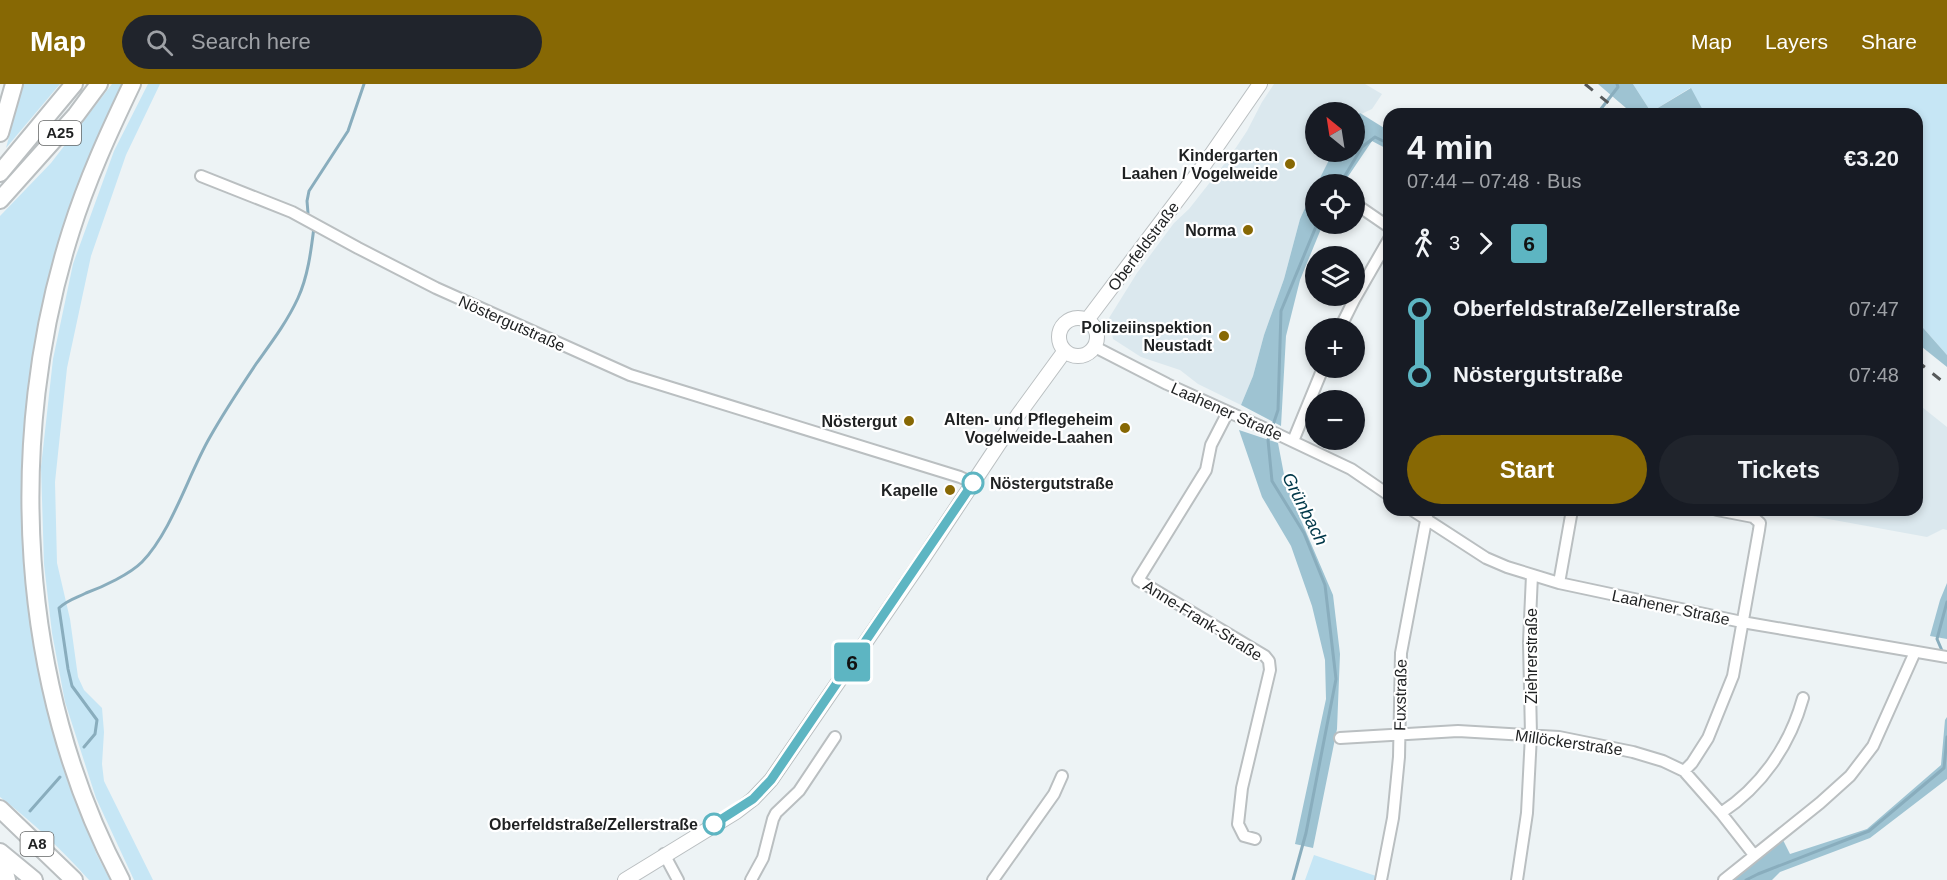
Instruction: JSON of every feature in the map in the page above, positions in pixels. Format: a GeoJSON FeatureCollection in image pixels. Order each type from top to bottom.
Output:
{"type":"FeatureCollection","features":[{"type":"Feature","properties":{"kind":"highway","name":"A25"},"geometry":{"type":"LineString","coordinates":[[0,173],[75,84]]}},
{"type":"Feature","properties":{"kind":"highway","name":"A25"},"geometry":{"type":"LineString","coordinates":[[0,200],[76,115],[99,84]]}},
{"type":"Feature","properties":{"kind":"highway"},"geometry":{"type":"LineString","coordinates":[[121,880],[86,803],[60,722],[41,633],[30,516],[33,419],[39,372],[56,286],[71,231],[90,178],[132,84]]}},
{"type":"Feature","properties":{"kind":"highway"},"geometry":{"type":"LineString","coordinates":[[0,133],[13,88]]}},
{"type":"Feature","properties":{"kind":"highway","name":"A8"},"geometry":{"type":"LineString","coordinates":[[0,809],[74,880]]}},
{"type":"Feature","properties":{"kind":"highway"},"geometry":{"type":"LineString","coordinates":[[0,853],[7,880]]}},
{"type":"Feature","properties":{"kind":"highway","name":"A8"},"geometry":{"type":"LineString","coordinates":[[0,853],[34,880]]}},
{"type":"Feature","properties":{"kind":"main road","name":"Oberfeldstraße"},"geometry":{"type":"LineString","coordinates":[[1087,320],[1204,165],[1260,84]]}},
{"type":"Feature","properties":{"kind":"main road"},"geometry":{"type":"LineString","coordinates":[[1072,318],[1087,320],[1097,332],[1095,347],[1089,353],[1081,356],[1072,356],[1064,352],[1059,345],[1060,328],[1072,318]]}},
{"type":"Feature","properties":{"kind":"main road"},"geometry":{"type":"LineString","coordinates":[[625,880],[736,812],[753,799],[771,780],[1018,415],[1064,352]]}},
{"type":"Feature","properties":{"kind":"street","name":"Nöstergutstraße"},"geometry":{"type":"LineString","coordinates":[[201,176],[292,212],[436,288],[630,375],[960,477],[973,483]]}},
{"type":"Feature","properties":{"kind":"street"},"geometry":{"type":"LineString","coordinates":[[1365,211],[1383,223]]}},
{"type":"Feature","properties":{"kind":"street"},"geometry":{"type":"LineString","coordinates":[[1345,318],[1383,249]]}},
{"type":"Feature","properties":{"kind":"street","name":"Laahener Straße"},"geometry":{"type":"LineString","coordinates":[[1095,347],[1167,384],[1351,469],[1383,491]]}},
{"type":"Feature","properties":{"kind":"street"},"geometry":{"type":"LineString","coordinates":[[1293,441],[1319,378]]}},
{"type":"Feature","properties":{"kind":"street","name":"Anne-Frank-Straße"},"geometry":{"type":"LineString","coordinates":[[1228,412],[1211,445],[1206,470],[1138,580],[1265,656],[1269,661],[1270,670],[1242,788],[1238,824],[1244,836],[1255,839]]}},
{"type":"Feature","properties":{"kind":"street","name":"Fuxstraße"},"geometry":{"type":"LineString","coordinates":[[1380,880],[1392,818],[1399,757],[1401,653],[1427,516]]}},
{"type":"Feature","properties":{"kind":"street","name":"Laahener Straße"},"geometry":{"type":"LineString","coordinates":[[1430,516],[1486,558],[1559,583],[1742,622],[1942,657]]}},
{"type":"Feature","properties":{"kind":"street"},"geometry":{"type":"LineString","coordinates":[[1559,583],[1571,516]]}},
{"type":"Feature","properties":{"kind":"street"},"geometry":{"type":"LineString","coordinates":[[1684,771],[1708,738],[1733,676],[1760,522],[1748,516]]}},
{"type":"Feature","properties":{"kind":"street","name":"Ziehrerstraße"},"geometry":{"type":"LineString","coordinates":[[1517,880],[1527,813],[1531,735],[1529,642],[1532,575]]}},
{"type":"Feature","properties":{"kind":"street"},"geometry":{"type":"LineString","coordinates":[[1724,880],[1850,776],[1873,746],[1915,652]]}},
{"type":"Feature","properties":{"kind":"street"},"geometry":{"type":"LineString","coordinates":[[1722,813],[1751,790],[1768,771],[1783,746],[1803,698]]}},
{"type":"Feature","properties":{"kind":"street","name":"Millöckerstraße"},"geometry":{"type":"LineString","coordinates":[[1340,738],[1458,731],[1531,735],[1588,742],[1633,752],[1663,761],[1684,771],[1722,813],[1754,855]]}},
{"type":"Feature","properties":{"kind":"street"},"geometry":{"type":"LineString","coordinates":[[751,880],[762,858],[772,819],[799,790],[834,737]]}},
{"type":"Feature","properties":{"kind":"street"},"geometry":{"type":"LineString","coordinates":[[993,880],[1054,794],[1062,776]]}},
{"type":"Feature","properties":{"kind":"street"},"geometry":{"type":"LineString","coordinates":[[664,854],[678,880]]}},
{"type":"Feature","properties":{"kind":"shaded area"},"geometry":{"type":"Polygon","coordinates":[[[23,84],[60,84],[6,148],[23,84]]]}},
{"type":"Feature","properties":{"kind":"shaded area"},"geometry":{"type":"Polygon","coordinates":[[[112,84],[125,84],[101,131],[67,217],[39,322],[28,408],[22,542],[34,645],[63,764],[96,853],[110,880],[89,880],[46,836],[0,797],[0,216],[51,163],[112,84]]]}},
{"type":"Feature","properties":{"kind":"shaded area"},"geometry":{"type":"Polygon","coordinates":[[[148,84],[160,84],[126,155],[91,256],[67,368],[55,482],[57,563],[70,619],[78,677],[84,690],[102,708],[104,781],[153,880],[134,880],[96,798],[65,702],[52,633],[44,564],[41,467],[53,359],[73,264],[114,151],[148,84]]]}},
{"type":"Feature","properties":{"kind":"shaded area"},"geometry":{"type":"Polygon","coordinates":[[[1274,84],[1365,84],[1382,94],[1372,109],[1365,112],[1365,102],[1305,102],[1305,162],[1328,162],[1323,174],[1305,174],[1305,208],[1253,376],[1241,405],[1198,384],[1180,370],[1141,357],[1113,339],[1109,318],[1137,273],[1174,223],[1189,209],[1229,158],[1247,131],[1274,84]]]}},
{"type":"Feature","properties":{"kind":"shaded area"},"geometry":{"type":"Polygon","coordinates":[[[1598,84],[1633,84],[1648,108],[1626,108],[1598,84]]]}},
{"type":"Feature","properties":{"kind":"shaded area"},"geometry":{"type":"Polygon","coordinates":[[[1633,84],[1947,84],[1947,355],[1923,328],[1923,108],[1702,108],[1690,88],[1658,108],[1648,108],[1633,84]]]}},
{"type":"Feature","properties":{"kind":"shaded area"},"geometry":{"type":"Polygon","coordinates":[[[1691,88],[1702,108],[1658,108],[1691,88]]]}},
{"type":"Feature","properties":{"kind":"shaded area"},"geometry":{"type":"Polygon","coordinates":[[[1365,116],[1383,127],[1383,147],[1372,141],[1365,151],[1365,116]]]}},
{"type":"Feature","properties":{"kind":"shaded area"},"geometry":{"type":"Polygon","coordinates":[[[1328,162],[1358,162],[1350,174],[1322,174],[1328,162]]]}},
{"type":"Feature","properties":{"kind":"shaded area"},"geometry":{"type":"Polygon","coordinates":[[[1305,208],[1305,234],[1319,234],[1314,246],[1305,246],[1305,268],[1286,336],[1281,426],[1241,405],[1253,376],[1264,335],[1284,279],[1305,208]]]}},
{"type":"Feature","properties":{"kind":"shaded area"},"geometry":{"type":"Polygon","coordinates":[[[1923,328],[1947,355],[1947,367],[1923,348],[1923,328]]]}},
{"type":"Feature","properties":{"kind":"shaded area"},"geometry":{"type":"Polygon","coordinates":[[[1923,408],[1947,427],[1947,530],[1943,529],[1927,537],[1812,516],[1923,516],[1923,408]]]}},
{"type":"Feature","properties":{"kind":"shaded area"},"geometry":{"type":"Polygon","coordinates":[[[1239,430],[1278,443],[1286,485],[1333,595],[1340,654],[1337,729],[1313,848],[1295,844],[1326,699],[1325,660],[1312,606],[1291,546],[1262,497],[1239,430]]]}},
{"type":"Feature","properties":{"kind":"shaded area"},"geometry":{"type":"Polygon","coordinates":[[[1947,583],[1947,639],[1930,636],[1947,583]]]}},
{"type":"Feature","properties":{"kind":"shaded area"},"geometry":{"type":"Polygon","coordinates":[[[1947,717],[1947,779],[1870,838],[1780,872],[1772,880],[1730,880],[1782,838],[1790,854],[1867,829],[1941,765],[1947,717]]]}},
{"type":"Feature","properties":{"kind":"shaded area"},"geometry":{"type":"Polygon","coordinates":[[[1314,855],[1376,876],[1376,880],[1305,880],[1314,855]]]}},
{"type":"Feature","properties":{"kind":"waterway"},"geometry":{"type":"LineString","coordinates":[[308,213],[309,191],[348,131],[364,84]]}},
{"type":"Feature","properties":{"kind":"waterway","name":"Grünbach"},"geometry":{"type":"LineString","coordinates":[[1602,108],[1618,87],[1617,84]]}},
{"type":"Feature","properties":{"kind":"waterway","name":"Grünbach"},"geometry":{"type":"LineString","coordinates":[[1346,174],[1362,147],[1375,137],[1383,141]]}},
{"type":"Feature","properties":{"kind":"waterway"},"geometry":{"type":"LineString","coordinates":[[84,747],[95,734],[97,720],[72,686],[59,608],[68,601],[108,584],[131,571],[153,549],[171,519],[215,428],[294,307],[307,272],[314,227]]}},
{"type":"Feature","properties":{"kind":"waterway","name":"Grünbach"},"geometry":{"type":"LineString","coordinates":[[1293,880],[1306,833],[1336,679],[1325,585],[1304,533],[1272,481],[1268,440],[1278,410],[1281,311],[1313,234]]}},
{"type":"Feature","properties":{"kind":"waterway"},"geometry":{"type":"LineString","coordinates":[[1943,653],[1937,639],[1947,602]]}},
{"type":"Feature","properties":{"kind":"waterway"},"geometry":{"type":"LineString","coordinates":[[1746,880],[1869,831],[1944,768],[1947,737]]}},
{"type":"Feature","properties":{"kind":"waterway"},"geometry":{"type":"LineString","coordinates":[[30,811],[60,777]]}},
{"type":"Feature","properties":{"kind":"railway"},"geometry":{"type":"LineString","coordinates":[[1585,84],[1615,108]]}},
{"type":"Feature","properties":{"kind":"railway"},"geometry":{"type":"LineString","coordinates":[[1923,366],[1947,385]]}},
{"type":"Feature","properties":{"kind":"bus line","name":"6"},"geometry":{"type":"LineString","coordinates":[[714,824],[753,799],[771,780],[973,483]]}},
{"type":"Feature","properties":{"kind":"place","name":"Kindergarten Laahen / Vogelweide"},"geometry":{"type":"Point","coordinates":[1290,164]}},
{"type":"Feature","properties":{"kind":"place","name":"Norma"},"geometry":{"type":"Point","coordinates":[1248,230]}},
{"type":"Feature","properties":{"kind":"place","name":"Polizeiinspektion Neustadt"},"geometry":{"type":"Point","coordinates":[1224,336]}},
{"type":"Feature","properties":{"kind":"place","name":"Nöstergut"},"geometry":{"type":"Point","coordinates":[909,421]}},
{"type":"Feature","properties":{"kind":"place","name":"Alten- und Pflegeheim Vogelweide-Laahen"},"geometry":{"type":"Point","coordinates":[1125,428]}},
{"type":"Feature","properties":{"kind":"place","name":"Nöstergutstraße"},"geometry":{"type":"Point","coordinates":[973,483]}},
{"type":"Feature","properties":{"kind":"place","name":"Kapelle"},"geometry":{"type":"Point","coordinates":[950,490]}},
{"type":"Feature","properties":{"kind":"place","name":"Oberfeldstraße/Zellerstraße"},"geometry":{"type":"Point","coordinates":[714,824]}}]}
